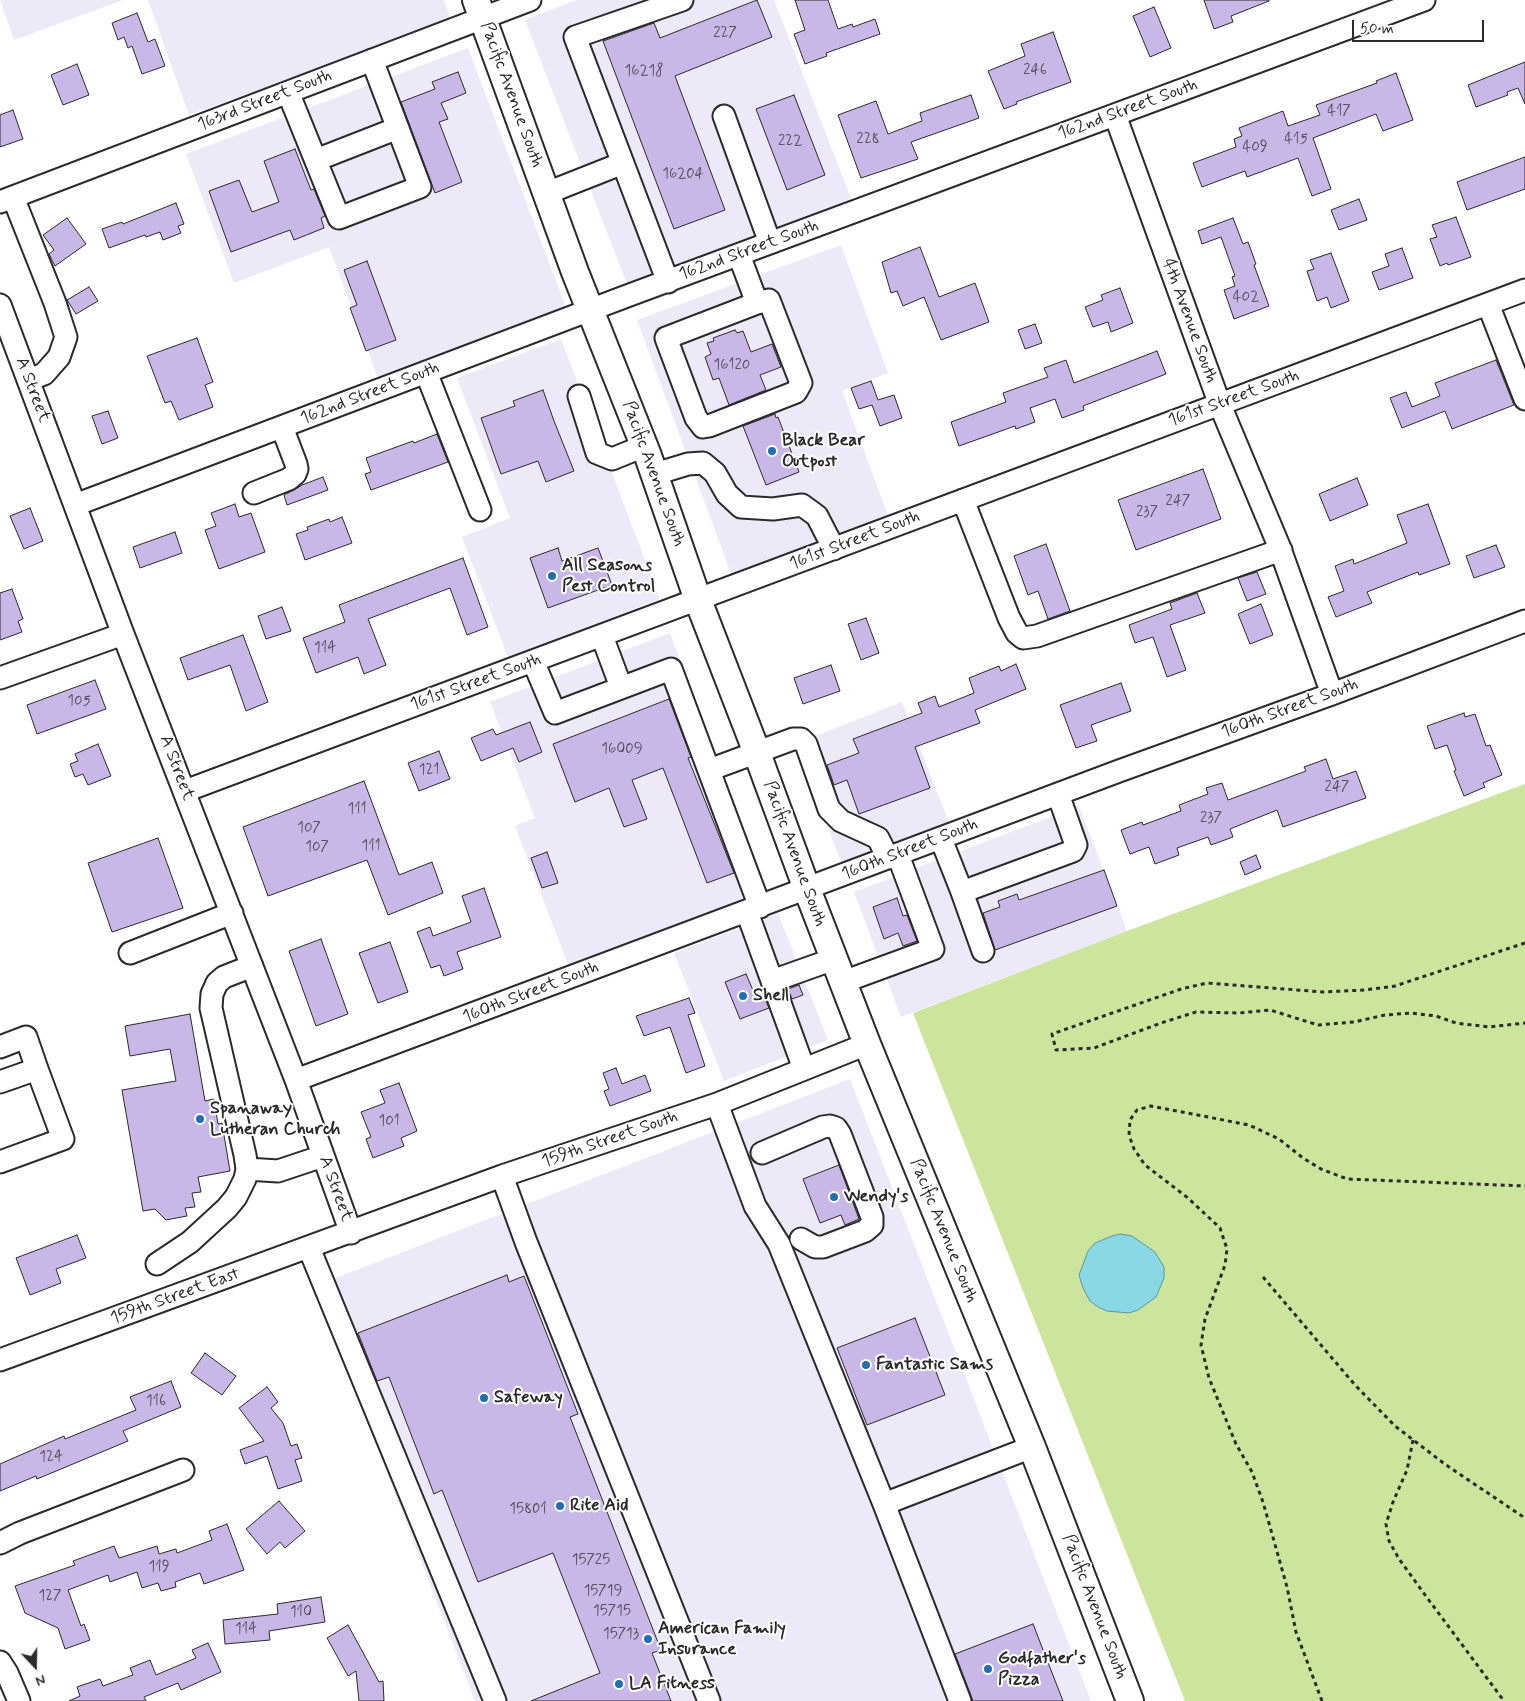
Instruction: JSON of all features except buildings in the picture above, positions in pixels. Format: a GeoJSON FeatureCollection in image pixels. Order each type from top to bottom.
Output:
{"type":"FeatureCollection","features":[{"type":"Feature","properties":{"kind":"main road","name":"Pacific Avenue South"},"geometry":{"type":"LineString","coordinates":[[480,9],[590,310],[655,474],[698,600],[757,752],[807,890],[867,1044],[1032,1447],[1130,1701]]}},
{"type":"Feature","properties":{"kind":"street","name":"163rd Street South"},"geometry":{"type":"LineString","coordinates":[[6,199],[372,60],[480,9],[530,0]]}},
{"type":"Feature","properties":{"kind":"street"},"geometry":{"type":"LineString","coordinates":[[668,282],[575,37],[682,0]]}},
{"type":"Feature","properties":{"kind":"street","name":"162nd Street South"},"geometry":{"type":"LineString","coordinates":[[75,505],[590,310],[1115,115],[1384,7],[1424,0]]}},
{"type":"Feature","properties":{"kind":"street"},"geometry":{"type":"LineString","coordinates":[[288,92],[339,218],[420,188],[372,60]]}},
{"type":"Feature","properties":{"kind":"street","name":"4th Avenue South"},"geometry":{"type":"LineString","coordinates":[[1115,115],[1220,404],[1281,550],[1332,694]]}},
{"type":"Feature","properties":{"kind":"street"},"geometry":{"type":"LineString","coordinates":[[724,116],[770,243]]}},
{"type":"Feature","properties":{"kind":"street"},"geometry":{"type":"LineString","coordinates":[[316,160],[398,128]]}},
{"type":"Feature","properties":{"kind":"street"},"geometry":{"type":"LineString","coordinates":[[547,193],[623,163]]}},
{"type":"Feature","properties":{"kind":"street"},"geometry":{"type":"LineString","coordinates":[[6,199],[55,303],[66,337],[59,357],[44,374],[28,380]]}},
{"type":"Feature","properties":{"kind":"street"},"geometry":{"type":"LineString","coordinates":[[739,255],[757,303]]}},
{"type":"Feature","properties":{"kind":"street","name":"161st Street South"},"geometry":{"type":"LineString","coordinates":[[185,791],[1525,290]]}},
{"type":"Feature","properties":{"kind":"street"},"geometry":{"type":"LineString","coordinates":[[768,300],[801,382],[799,388],[796,392],[710,426],[703,427],[696,418],[666,338],[757,303],[768,300]]}},
{"type":"Feature","properties":{"kind":"street"},"geometry":{"type":"LineString","coordinates":[[1488,304],[1525,399]]}},
{"type":"Feature","properties":{"kind":"street","name":"A Street"},"geometry":{"type":"LineString","coordinates":[[0,305],[123,634],[296,1080],[351,1233]]}},
{"type":"Feature","properties":{"kind":"street"},"geometry":{"type":"LineString","coordinates":[[426,372],[480,510]]}},
{"type":"Feature","properties":{"kind":"street"},"geometry":{"type":"LineString","coordinates":[[579,396],[597,452],[612,460],[644,446]]}},
{"type":"Feature","properties":{"kind":"street"},"geometry":{"type":"LineString","coordinates":[[254,493],[289,479],[295,474],[296,464],[282,427]]}},
{"type":"Feature","properties":{"kind":"street"},"geometry":{"type":"LineString","coordinates":[[655,474],[688,464],[703,463],[715,473],[727,494],[741,507],[774,509],[802,505],[817,516],[834,549]]}},
{"type":"Feature","properties":{"kind":"street"},"geometry":{"type":"LineString","coordinates":[[963,500],[1009,618],[1017,633],[1023,638],[1037,636],[1281,550]]}},
{"type":"Feature","properties":{"kind":"street","name":"160th Street South"},"geometry":{"type":"LineString","coordinates":[[296,1080],[1525,621]]}},
{"type":"Feature","properties":{"kind":"street"},"geometry":{"type":"LineString","coordinates":[[0,678],[123,634]]}},
{"type":"Feature","properties":{"kind":"street"},"geometry":{"type":"LineString","coordinates":[[602,636],[621,687]]}},
{"type":"Feature","properties":{"kind":"street"},"geometry":{"type":"LineString","coordinates":[[533,661],[555,713],[670,669],[709,770],[753,909],[772,981],[804,1069]]}},
{"type":"Feature","properties":{"kind":"street"},"geometry":{"type":"LineString","coordinates":[[709,770],[793,739],[801,739],[806,744],[829,809],[841,821],[878,838],[893,856],[933,949],[838,970],[772,981]]}},
{"type":"Feature","properties":{"kind":"street"},"geometry":{"type":"LineString","coordinates":[[962,892],[1073,851],[1076,845],[1058,794]]}},
{"type":"Feature","properties":{"kind":"street"},"geometry":{"type":"LineString","coordinates":[[941,838],[983,951]]}},
{"type":"Feature","properties":{"kind":"street"},"geometry":{"type":"LineString","coordinates":[[130,953],[232,914]]}},
{"type":"Feature","properties":{"kind":"street"},"geometry":{"type":"LineString","coordinates":[[157,1264],[190,1242],[227,1208],[241,1187],[246,1169],[246,1155],[211,1008],[212,994],[217,983],[224,977],[252,966]]}},
{"type":"Feature","properties":{"kind":"street"},"geometry":{"type":"LineString","coordinates":[[0,1047],[26,1037],[63,1139],[0,1162]]}},
{"type":"Feature","properties":{"kind":"street","name":"159th Street South"},"geometry":{"type":"LineString","coordinates":[[351,1233],[502,1176],[717,1104],[867,1044]]}},
{"type":"Feature","properties":{"kind":"street"},"geometry":{"type":"LineString","coordinates":[[0,1082],[37,1069]]}},
{"type":"Feature","properties":{"kind":"street"},"geometry":{"type":"LineString","coordinates":[[717,1104],[755,1206],[779,1244],[884,1504],[960,1701]]}},
{"type":"Feature","properties":{"kind":"street"},"geometry":{"type":"LineString","coordinates":[[762,1154],[823,1127],[830,1126],[836,1128],[872,1217],[872,1238],[869,1248]]}},
{"type":"Feature","properties":{"kind":"street"},"geometry":{"type":"LineString","coordinates":[[246,1169],[278,1171],[323,1156]]}},
{"type":"Feature","properties":{"kind":"street"},"geometry":{"type":"LineString","coordinates":[[502,1176],[529,1249],[710,1701]]}},
{"type":"Feature","properties":{"kind":"street"},"geometry":{"type":"LineString","coordinates":[[801,1239],[815,1247],[824,1247],[865,1231],[872,1225]]}},
{"type":"Feature","properties":{"kind":"street","name":"159th Street East"},"geometry":{"type":"LineString","coordinates":[[0,1360],[351,1233]]}},
{"type":"Feature","properties":{"kind":"street"},"geometry":{"type":"LineString","coordinates":[[309,1248],[494,1701]]}},
{"type":"Feature","properties":{"kind":"street"},"geometry":{"type":"LineString","coordinates":[[884,1504],[1032,1447]]}},
{"type":"Feature","properties":{"kind":"street"},"geometry":{"type":"LineString","coordinates":[[0,1543],[20,1533],[183,1470]]}},
{"type":"Feature","properties":{"kind":"street"},"geometry":{"type":"LineString","coordinates":[[0,1662],[19,1701]]}},
{"type":"Feature","properties":{"kind":"path"},"geometry":{"type":"LineString","coordinates":[[1525,944],[1395,986],[1365,990],[1323,992],[1207,983],[1181,988],[1052,1034],[1056,1050],[1094,1048],[1196,1012],[1238,1013],[1270,1010],[1318,1025],[1354,1022],[1385,1015],[1411,1013],[1436,1016],[1456,1023],[1488,1027],[1525,1023]]}},
{"type":"Feature","properties":{"kind":"path"},"geometry":{"type":"LineString","coordinates":[[1322,1701],[1296,1632],[1287,1586],[1263,1502],[1252,1472],[1236,1444],[1209,1378],[1201,1345],[1205,1318],[1225,1265],[1227,1249],[1225,1242],[1220,1228],[1188,1198],[1145,1165],[1134,1149],[1129,1135],[1130,1120],[1137,1110],[1151,1106],[1248,1125],[1279,1139],[1303,1158],[1321,1169],[1346,1179],[1525,1186]]}},
{"type":"Feature","properties":{"kind":"path"},"geometry":{"type":"LineString","coordinates":[[1264,1277],[1354,1385],[1395,1426],[1446,1465],[1525,1518]]}},
{"type":"Feature","properties":{"kind":"path"},"geometry":{"type":"LineString","coordinates":[[1413,1440],[1407,1470],[1386,1524],[1389,1541],[1399,1559],[1428,1600],[1504,1701]]}},
{"type":"Feature","properties":{"kind":"shaded area"},"geometry":{"type":"Polygon","coordinates":[[[0,0],[123,0],[14,40],[0,0]]]}},
{"type":"Feature","properties":{"kind":"shaded area"},"geometry":{"type":"Polygon","coordinates":[[[148,0],[444,0],[451,20],[189,115],[148,0]]]}},
{"type":"Feature","properties":{"kind":"shaded area"},"geometry":{"type":"Polygon","coordinates":[[[576,0],[774,0],[852,201],[628,287],[525,20],[576,0]]]}},
{"type":"Feature","properties":{"kind":"shaded area"},"geometry":{"type":"Polygon","coordinates":[[[468,48],[567,310],[379,381],[329,247],[234,283],[186,154],[468,48]]]}},
{"type":"Feature","properties":{"kind":"shaded area"},"geometry":{"type":"Polygon","coordinates":[[[841,245],[888,373],[842,391],[890,521],[733,579],[637,320],[841,245]]]}},
{"type":"Feature","properties":{"kind":"shaded area"},"geometry":{"type":"Polygon","coordinates":[[[561,339],[660,599],[508,657],[462,537],[510,518],[457,378],[561,339]]]}},
{"type":"Feature","properties":{"kind":"shaded area"},"geometry":{"type":"Polygon","coordinates":[[[670,633],[768,892],[569,967],[515,826],[535,818],[490,702],[670,633]]]}},
{"type":"Feature","properties":{"kind":"shaded area"},"geometry":{"type":"Polygon","coordinates":[[[902,702],[950,825],[843,867],[795,744],[902,702]]]}},
{"type":"Feature","properties":{"kind":"shaded area"},"geometry":{"type":"Polygon","coordinates":[[[1079,806],[1127,931],[901,1017],[854,892],[1079,806]]]}},
{"type":"Feature","properties":{"kind":"shaded area"},"geometry":{"type":"Polygon","coordinates":[[[778,913],[828,1040],[724,1081],[674,953],[778,913]]]}},
{"type":"Feature","properties":{"kind":"shaded area"},"geometry":{"type":"Polygon","coordinates":[[[850,1079],[1091,1701],[475,1701],[315,1286],[850,1079]]]}},
{"type":"Feature","properties":{"kind":"green space"},"geometry":{"type":"Polygon","coordinates":[[[1525,784],[1525,1701],[1185,1701],[913,1013],[1127,931],[1525,784]]]}},
{"type":"Feature","properties":{"kind":"water"},"geometry":{"type":"Polygon","coordinates":[[[1120,1234],[1132,1236],[1155,1252],[1164,1267],[1164,1278],[1156,1297],[1138,1310],[1129,1313],[1107,1311],[1090,1301],[1079,1275],[1088,1251],[1095,1243],[1120,1234]]]}},
{"type":"Feature","properties":{"kind":"place","name":"Black Bear Outpost"},"geometry":{"type":"Point","coordinates":[772,451]}},
{"type":"Feature","properties":{"kind":"place","name":"All Seasons Pest Control"},"geometry":{"type":"Point","coordinates":[552,576]}},
{"type":"Feature","properties":{"kind":"place","name":"Shell"},"geometry":{"type":"Point","coordinates":[743,996]}},
{"type":"Feature","properties":{"kind":"place","name":"Spanaway Lutheran Church"},"geometry":{"type":"Point","coordinates":[200,1119]}},
{"type":"Feature","properties":{"kind":"place","name":"Wendy's"},"geometry":{"type":"Point","coordinates":[834,1197]}},
{"type":"Feature","properties":{"kind":"place","name":"Fantastic Sams"},"geometry":{"type":"Point","coordinates":[866,1365]}},
{"type":"Feature","properties":{"kind":"place","name":"Safeway"},"geometry":{"type":"Point","coordinates":[484,1398]}},
{"type":"Feature","properties":{"kind":"place","name":"Rite Aid"},"geometry":{"type":"Point","coordinates":[560,1506]}},
{"type":"Feature","properties":{"kind":"place","name":"American Family Insurance"},"geometry":{"type":"Point","coordinates":[648,1639]}},
{"type":"Feature","properties":{"kind":"place","name":"Godfather's Pizza"},"geometry":{"type":"Point","coordinates":[988,1669]}},
{"type":"Feature","properties":{"kind":"place","name":"LA Fitness"},"geometry":{"type":"Point","coordinates":[619,1684]}}]}
